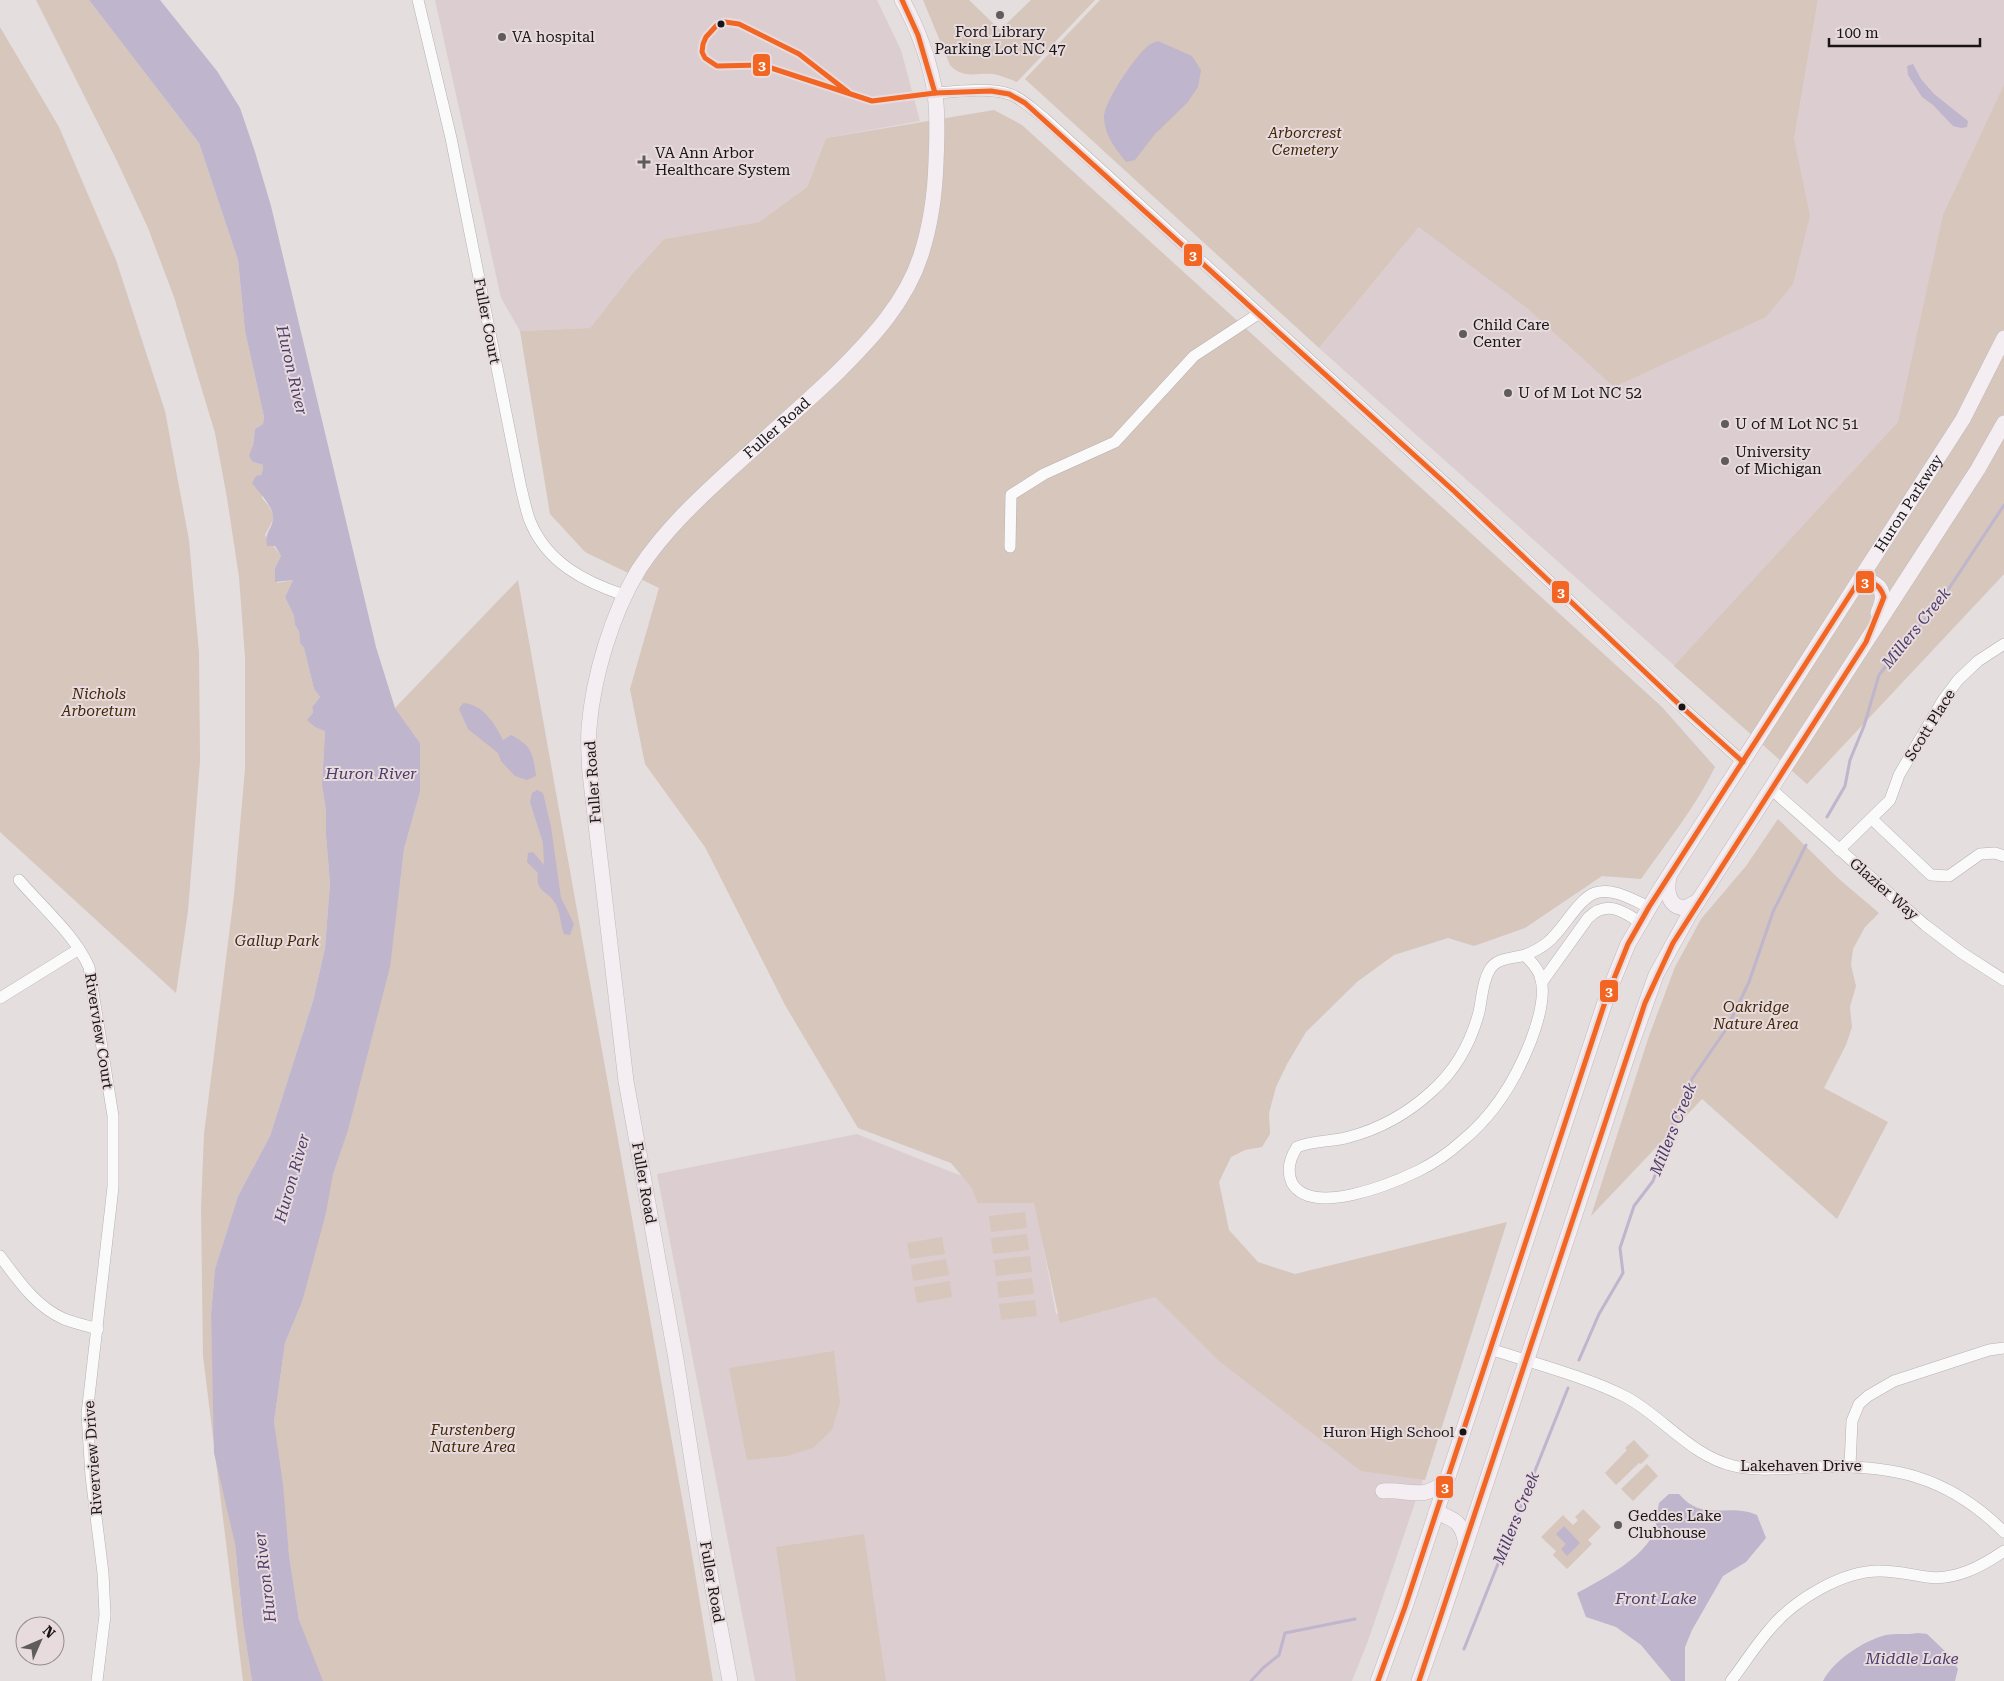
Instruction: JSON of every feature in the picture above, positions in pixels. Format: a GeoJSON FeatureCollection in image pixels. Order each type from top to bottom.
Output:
{"type":"FeatureCollection","features":[{"type":"Feature","properties":{"kind":"main road","name":"Fuller Road"},"geometry":{"type":"LineString","coordinates":[[730,1681],[705,1542],[676,1359],[626,1081],[590,773],[589,728],[597,682],[606,648],[624,595],[640,568],[662,538],[688,509],[823,387],[885,323],[903,295],[921,257],[932,215],[936,153],[935,94],[918,35],[902,0]]}},
{"type":"Feature","properties":{"kind":"main road","name":"Huron Parkway"},"geometry":{"type":"LineString","coordinates":[[1378,1681],[1405,1607],[1607,996],[1640,922],[1962,419],[2004,338]]}},
{"type":"Feature","properties":{"kind":"main road"},"geometry":{"type":"LineString","coordinates":[[1419,1681],[1645,1003],[1673,943],[1698,901],[1978,469],[2004,423]]}},
{"type":"Feature","properties":{"kind":"main road"},"geometry":{"type":"LineString","coordinates":[[1857,584],[1866,581],[1874,583],[1881,589],[1884,597],[1866,642]]}},
{"type":"Feature","properties":{"kind":"main road"},"geometry":{"type":"LineString","coordinates":[[1669,875],[1668,895],[1674,904],[1685,908],[1698,901]]}},
{"type":"Feature","properties":{"kind":"main road"},"geometry":{"type":"LineString","coordinates":[[1382,1491],[1429,1492],[1439,1487],[1447,1479]]}},
{"type":"Feature","properties":{"kind":"main road"},"geometry":{"type":"LineString","coordinates":[[1436,1512],[1456,1521],[1464,1533],[1466,1544]]}},
{"type":"Feature","properties":{"kind":"street","name":"Fuller Court"},"geometry":{"type":"LineString","coordinates":[[418,0],[451,138],[521,488],[531,522],[543,545],[566,569],[595,585],[624,595]]}},
{"type":"Feature","properties":{"kind":"street"},"geometry":{"type":"LineString","coordinates":[[935,94],[991,91],[1009,94],[1025,103],[1044,118],[1461,498],[1684,709],[1743,762]]}},
{"type":"Feature","properties":{"kind":"street"},"geometry":{"type":"LineString","coordinates":[[1010,547],[1011,495],[1044,474],[1115,442],[1194,356],[1258,314]]}},
{"type":"Feature","properties":{"kind":"street","name":"Scott Place"},"geometry":{"type":"LineString","coordinates":[[1839,850],[1890,800],[1900,774],[1943,700],[1958,680],[1978,662],[2004,644]]}},
{"type":"Feature","properties":{"kind":"street","name":"Glazier Way"},"geometry":{"type":"LineString","coordinates":[[1771,789],[1925,924],[1962,953],[2004,980]]}},
{"type":"Feature","properties":{"kind":"street"},"geometry":{"type":"LineString","coordinates":[[1872,819],[1932,875],[1949,876],[1980,854],[1995,853],[2004,856]]}},
{"type":"Feature","properties":{"kind":"street","name":"Riverview Court"},"geometry":{"type":"LineString","coordinates":[[19,880],[79,949],[89,967],[113,1116],[113,1146]]}},
{"type":"Feature","properties":{"kind":"street"},"geometry":{"type":"LineString","coordinates":[[1640,922],[1613,908],[1595,911],[1588,918],[1542,982],[1538,1013],[1522,1063],[1502,1097],[1463,1141],[1420,1170],[1369,1190],[1324,1198],[1313,1198],[1303,1194],[1296,1188],[1290,1178],[1289,1166],[1297,1147],[1307,1143],[1348,1138],[1373,1129],[1407,1111],[1433,1091],[1447,1075],[1466,1046],[1479,1013],[1485,980],[1489,970],[1496,963],[1504,959],[1525,955],[1548,942],[1564,926],[1581,904],[1595,894],[1606,891],[1649,907]]}},
{"type":"Feature","properties":{"kind":"street"},"geometry":{"type":"LineString","coordinates":[[0,998],[79,949]]}},
{"type":"Feature","properties":{"kind":"street"},"geometry":{"type":"LineString","coordinates":[[1525,955],[1537,969],[1542,982]]}},
{"type":"Feature","properties":{"kind":"street","name":"Riverview Drive"},"geometry":{"type":"LineString","coordinates":[[97,1681],[105,1614],[103,1573],[91,1476],[87,1414],[113,1187],[113,1146]]}},
{"type":"Feature","properties":{"kind":"street"},"geometry":{"type":"LineString","coordinates":[[0,1256],[28,1293],[41,1305],[63,1318],[98,1329]]}},
{"type":"Feature","properties":{"kind":"street","name":"Lakehaven Drive"},"geometry":{"type":"LineString","coordinates":[[1490,1348],[1597,1385],[1624,1397],[1650,1412],[1706,1455],[1732,1466],[1759,1469],[1850,1465],[1897,1471],[1934,1484],[1969,1503],[2004,1532]]}},
{"type":"Feature","properties":{"kind":"street"},"geometry":{"type":"LineString","coordinates":[[1850,1465],[1852,1421],[1860,1404],[1868,1396],[1894,1381],[1989,1350],[2004,1348]]}},
{"type":"Feature","properties":{"kind":"street"},"geometry":{"type":"LineString","coordinates":[[1731,1681],[1771,1628],[1800,1602],[1828,1584],[1856,1573],[1881,1571],[1929,1578],[1953,1576],[1974,1568],[2004,1550]]}},
{"type":"Feature","properties":{"kind":"shaded area","name":"VA Ann Arbor Healthcare System"},"geometry":{"type":"Polygon","coordinates":[[[435,0],[877,0],[901,50],[920,121],[826,138],[807,187],[759,222],[664,239],[633,273],[590,328],[520,331],[501,298],[435,0]]]}},
{"type":"Feature","properties":{"kind":"shaded area","name":"University of Michigan"},"geometry":{"type":"Polygon","coordinates":[[[1818,0],[2004,0],[2004,574],[1807,784],[1319,348],[1419,227],[1794,139],[1818,0]]]}},
{"type":"Feature","properties":{"kind":"shaded area","name":"Huron High School"},"geometry":{"type":"Polygon","coordinates":[[[857,1134],[949,1171],[1035,1202],[1056,1314],[1156,1290],[1435,1444],[1368,1641],[1352,1681],[755,1681],[657,1174],[857,1134]]]}},
{"type":"Feature","properties":{"kind":"green space","name":"Gallup Park"},"geometry":{"type":"Polygon","coordinates":[[[36,0],[89,0],[199,143],[238,260],[245,331],[264,417],[263,424],[255,429],[252,450],[253,462],[263,465],[261,475],[262,498],[273,514],[273,520],[265,535],[281,556],[275,568],[277,583],[293,580],[285,597],[299,631],[300,643],[304,648],[314,689],[320,697],[312,707],[315,727],[325,730],[322,785],[326,811],[330,883],[325,948],[313,1001],[270,1136],[238,1196],[215,1269],[211,1315],[213,1386],[218,1452],[235,1544],[243,1624],[252,1681],[243,1681],[203,1356],[201,1208],[204,1134],[234,895],[245,769],[245,657],[239,577],[215,433],[174,297],[148,228],[117,161],[36,0]]]}},
{"type":"Feature","properties":{"kind":"green space"},"geometry":{"type":"Polygon","coordinates":[[[923,0],[969,0],[1000,30],[1031,0],[1095,0],[1017,82],[994,74],[966,74],[955,70],[950,65],[923,0]]]}},
{"type":"Feature","properties":{"kind":"green space","name":"Arborcrest Cemetery"},"geometry":{"type":"Polygon","coordinates":[[[1100,0],[1818,0],[1794,139],[1810,216],[1793,284],[1766,317],[1614,387],[1527,308],[1419,227],[1319,348],[1025,79],[1100,0]]]}},
{"type":"Feature","properties":{"kind":"green space","name":"Nichols Arboretum"},"geometry":{"type":"Polygon","coordinates":[[[0,27],[59,127],[116,260],[165,411],[189,540],[199,653],[200,761],[188,911],[176,993],[0,832],[0,27]]]}},
{"type":"Feature","properties":{"kind":"green space"},"geometry":{"type":"Polygon","coordinates":[[[2004,85],[2004,574],[1807,784],[1674,666],[1898,422],[1943,215],[2004,85]]]}},
{"type":"Feature","properties":{"kind":"green space"},"geometry":{"type":"Polygon","coordinates":[[[994,110],[1022,125],[1662,707],[1715,767],[1690,811],[1641,879],[1602,876],[1525,928],[1474,946],[1448,938],[1394,955],[1357,982],[1306,1032],[1287,1064],[1276,1087],[1269,1113],[1270,1134],[1262,1147],[1245,1150],[1231,1157],[1219,1182],[1229,1230],[1258,1262],[1295,1274],[1507,1222],[1425,1480],[1361,1471],[1219,1361],[1155,1297],[1060,1323],[1034,1203],[978,1203],[971,1187],[951,1163],[858,1128],[785,1005],[705,847],[645,764],[630,689],[659,588],[585,552],[550,514],[520,331],[590,328],[633,273],[664,239],[759,222],[807,187],[826,138],[994,110]]]}},
{"type":"Feature","properties":{"kind":"green space","name":"Furstenberg Nature Area"},"geometry":{"type":"Polygon","coordinates":[[[518,580],[713,1681],[319,1681],[299,1620],[289,1555],[274,1422],[285,1343],[302,1302],[397,904],[404,849],[420,792],[420,743],[395,708],[518,580]]]}},
{"type":"Feature","properties":{"kind":"green space","name":"Oakridge Nature Area"},"geometry":{"type":"Polygon","coordinates":[[[1778,819],[1839,879],[1879,913],[1865,927],[1853,949],[1851,965],[1856,986],[1850,1007],[1852,1027],[1846,1045],[1824,1088],[1888,1122],[1837,1219],[1702,1099],[1591,1216],[1649,1036],[1675,967],[1701,919],[1746,866],[1778,819]]]}},
{"type":"Feature","properties":{"kind":"green space"},"geometry":{"type":"Polygon","coordinates":[[[1025,1212],[1027,1228],[991,1232],[989,1216],[1025,1212]]]}},
{"type":"Feature","properties":{"kind":"green space"},"geometry":{"type":"Polygon","coordinates":[[[1027,1234],[1029,1250],[993,1254],[991,1238],[1027,1234]]]}},
{"type":"Feature","properties":{"kind":"green space"},"geometry":{"type":"Polygon","coordinates":[[[942,1237],[945,1254],[910,1259],[907,1243],[942,1237]]]}},
{"type":"Feature","properties":{"kind":"green space"},"geometry":{"type":"Polygon","coordinates":[[[1030,1256],[1032,1272],[996,1276],[994,1260],[1030,1256]]]}},
{"type":"Feature","properties":{"kind":"green space"},"geometry":{"type":"Polygon","coordinates":[[[946,1259],[949,1275],[913,1281],[911,1265],[946,1259]]]}},
{"type":"Feature","properties":{"kind":"green space"},"geometry":{"type":"Polygon","coordinates":[[[1032,1278],[1034,1294],[999,1298],[997,1282],[1032,1278]]]}},
{"type":"Feature","properties":{"kind":"green space"},"geometry":{"type":"Polygon","coordinates":[[[950,1281],[952,1297],[917,1303],[914,1287],[950,1281]]]}},
{"type":"Feature","properties":{"kind":"green space"},"geometry":{"type":"Polygon","coordinates":[[[1035,1300],[1037,1316],[1001,1320],[999,1304],[1035,1300]]]}},
{"type":"Feature","properties":{"kind":"green space"},"geometry":{"type":"Polygon","coordinates":[[[834,1351],[840,1403],[832,1430],[813,1448],[787,1456],[747,1460],[729,1368],[834,1351]]]}},
{"type":"Feature","properties":{"kind":"green space"},"geometry":{"type":"Polygon","coordinates":[[[1634,1440],[1649,1456],[1616,1485],[1605,1473],[1634,1440]]]}},
{"type":"Feature","properties":{"kind":"green space"},"geometry":{"type":"Polygon","coordinates":[[[1647,1464],[1658,1476],[1633,1501],[1621,1489],[1647,1464]]]}},
{"type":"Feature","properties":{"kind":"green space"},"geometry":{"type":"Polygon","coordinates":[[[1583,1509],[1601,1527],[1588,1540],[1592,1544],[1567,1569],[1553,1555],[1556,1551],[1541,1537],[1563,1515],[1573,1525],[1578,1520],[1575,1517],[1583,1509]]]}},
{"type":"Feature","properties":{"kind":"green space"},"geometry":{"type":"Polygon","coordinates":[[[864,1534],[886,1681],[796,1681],[776,1547],[864,1534]]]}},
{"type":"Feature","properties":{"kind":"water","name":"Huron River"},"geometry":{"type":"Polygon","coordinates":[[[89,0],[160,0],[217,71],[240,108],[271,206],[376,647],[395,708],[420,743],[420,792],[404,849],[390,967],[348,1130],[333,1174],[326,1213],[302,1302],[285,1343],[274,1422],[283,1485],[289,1555],[299,1620],[323,1681],[252,1681],[243,1624],[235,1544],[214,1453],[211,1315],[215,1269],[238,1196],[270,1136],[313,1001],[325,948],[330,883],[326,811],[322,785],[325,731],[315,727],[307,720],[313,713],[312,707],[320,697],[314,689],[304,648],[300,643],[299,631],[285,597],[293,580],[275,582],[275,568],[281,556],[275,546],[267,546],[267,535],[272,524],[273,515],[266,500],[252,483],[256,476],[261,475],[263,469],[263,465],[253,462],[249,456],[253,445],[255,429],[263,424],[264,417],[245,331],[238,260],[199,143],[89,0]]]}},
{"type":"Feature","properties":{"kind":"water"},"geometry":{"type":"Polygon","coordinates":[[[1158,41],[1192,56],[1201,70],[1198,87],[1187,103],[1155,134],[1135,160],[1126,162],[1108,136],[1104,118],[1105,111],[1114,91],[1136,59],[1149,45],[1158,41]]]}},
{"type":"Feature","properties":{"kind":"water"},"geometry":{"type":"Polygon","coordinates":[[[1913,64],[1921,79],[1934,94],[1968,121],[1967,127],[1953,126],[1933,105],[1922,97],[1908,75],[1907,66],[1913,64]]]}},
{"type":"Feature","properties":{"kind":"water"},"geometry":{"type":"Polygon","coordinates":[[[463,703],[477,707],[488,716],[503,740],[511,735],[527,747],[534,761],[536,776],[527,780],[515,776],[501,761],[498,753],[468,729],[459,709],[463,703]]]}},
{"type":"Feature","properties":{"kind":"water"},"geometry":{"type":"Polygon","coordinates":[[[537,790],[543,793],[551,827],[561,898],[574,924],[570,935],[564,934],[557,907],[552,899],[540,888],[538,873],[527,862],[528,853],[533,852],[544,865],[543,843],[530,802],[532,793],[537,790]]]}},
{"type":"Feature","properties":{"kind":"water","name":"Front Lake"},"geometry":{"type":"Polygon","coordinates":[[[1669,1494],[1679,1494],[1688,1503],[1697,1508],[1736,1510],[1757,1515],[1766,1538],[1746,1562],[1723,1576],[1692,1630],[1685,1647],[1685,1681],[1671,1681],[1641,1645],[1616,1627],[1586,1617],[1577,1593],[1621,1567],[1642,1550],[1655,1530],[1659,1503],[1669,1494]]]}},
{"type":"Feature","properties":{"kind":"water"},"geometry":{"type":"Polygon","coordinates":[[[1564,1526],[1580,1543],[1567,1556],[1561,1549],[1566,1544],[1556,1534],[1564,1526]]]}},
{"type":"Feature","properties":{"kind":"water","name":"Middle Lake"},"geometry":{"type":"Polygon","coordinates":[[[1927,1634],[1948,1654],[1958,1669],[1955,1681],[1823,1681],[1834,1666],[1850,1652],[1868,1642],[1886,1635],[1927,1634]]]}},
{"type":"Feature","properties":{"kind":"waterway","name":"Millers Creek"},"geometry":{"type":"LineString","coordinates":[[1827,817],[1845,786],[1850,760],[1864,726],[1879,675],[1940,602],[2004,505]]}},
{"type":"Feature","properties":{"kind":"waterway","name":"Millers Creek"},"geometry":{"type":"LineString","coordinates":[[1579,1360],[1599,1314],[1623,1273],[1620,1248],[1634,1206],[1653,1181],[1676,1115],[1692,1079],[1727,1028],[1749,982],[1773,912],[1806,845]]}},
{"type":"Feature","properties":{"kind":"waterway","name":"Millers Creek"},"geometry":{"type":"LineString","coordinates":[[1464,1649],[1568,1388]]}},
{"type":"Feature","properties":{"kind":"waterway","name":"Millers Creek"},"geometry":{"type":"LineString","coordinates":[[1251,1681],[1279,1655],[1285,1633],[1355,1619]]}},
{"type":"Feature","properties":{"kind":"transit line","name":"3"},"geometry":{"type":"LineString","coordinates":[[902,0],[918,35],[935,93]]}},
{"type":"Feature","properties":{"kind":"transit line","name":"3"},"geometry":{"type":"LineString","coordinates":[[848,92],[799,54],[739,24],[725,22],[717,25],[706,37],[703,44],[702,52],[705,58],[717,66],[762,65],[872,101],[935,93],[991,91],[1009,94],[1025,103],[1455,492],[1684,709],[1743,762]]}},
{"type":"Feature","properties":{"kind":"transit line","name":"3"},"geometry":{"type":"LineString","coordinates":[[1378,1681],[1405,1607],[1607,996],[1628,944],[1649,907],[1857,584],[1870,582],[1880,589],[1884,597],[1866,642],[1673,943],[1645,1003],[1419,1681]]}},
{"type":"Feature","properties":{"kind":"place","name":"Ford Library Parking Lot NC 47"},"geometry":{"type":"Point","coordinates":[1000,15]}},
{"type":"Feature","properties":{"kind":"place","name":"VA hospital"},"geometry":{"type":"Point","coordinates":[502,37]}},
{"type":"Feature","properties":{"kind":"place","name":"VA Ann Arbor Healthcare System"},"geometry":{"type":"Point","coordinates":[644,162]}},
{"type":"Feature","properties":{"kind":"place","name":"Child Care Center"},"geometry":{"type":"Point","coordinates":[1463,334]}},
{"type":"Feature","properties":{"kind":"place","name":"U of M Lot NC 52"},"geometry":{"type":"Point","coordinates":[1508,393]}},
{"type":"Feature","properties":{"kind":"place","name":"U of M Lot NC 51"},"geometry":{"type":"Point","coordinates":[1725,424]}},
{"type":"Feature","properties":{"kind":"place","name":"University of Michigan"},"geometry":{"type":"Point","coordinates":[1725,461]}},
{"type":"Feature","properties":{"kind":"place","name":"Huron High School"},"geometry":{"type":"Point","coordinates":[1463,1432]}},
{"type":"Feature","properties":{"kind":"place","name":"Geddes Lake Clubhouse"},"geometry":{"type":"Point","coordinates":[1618,1525]}}]}
